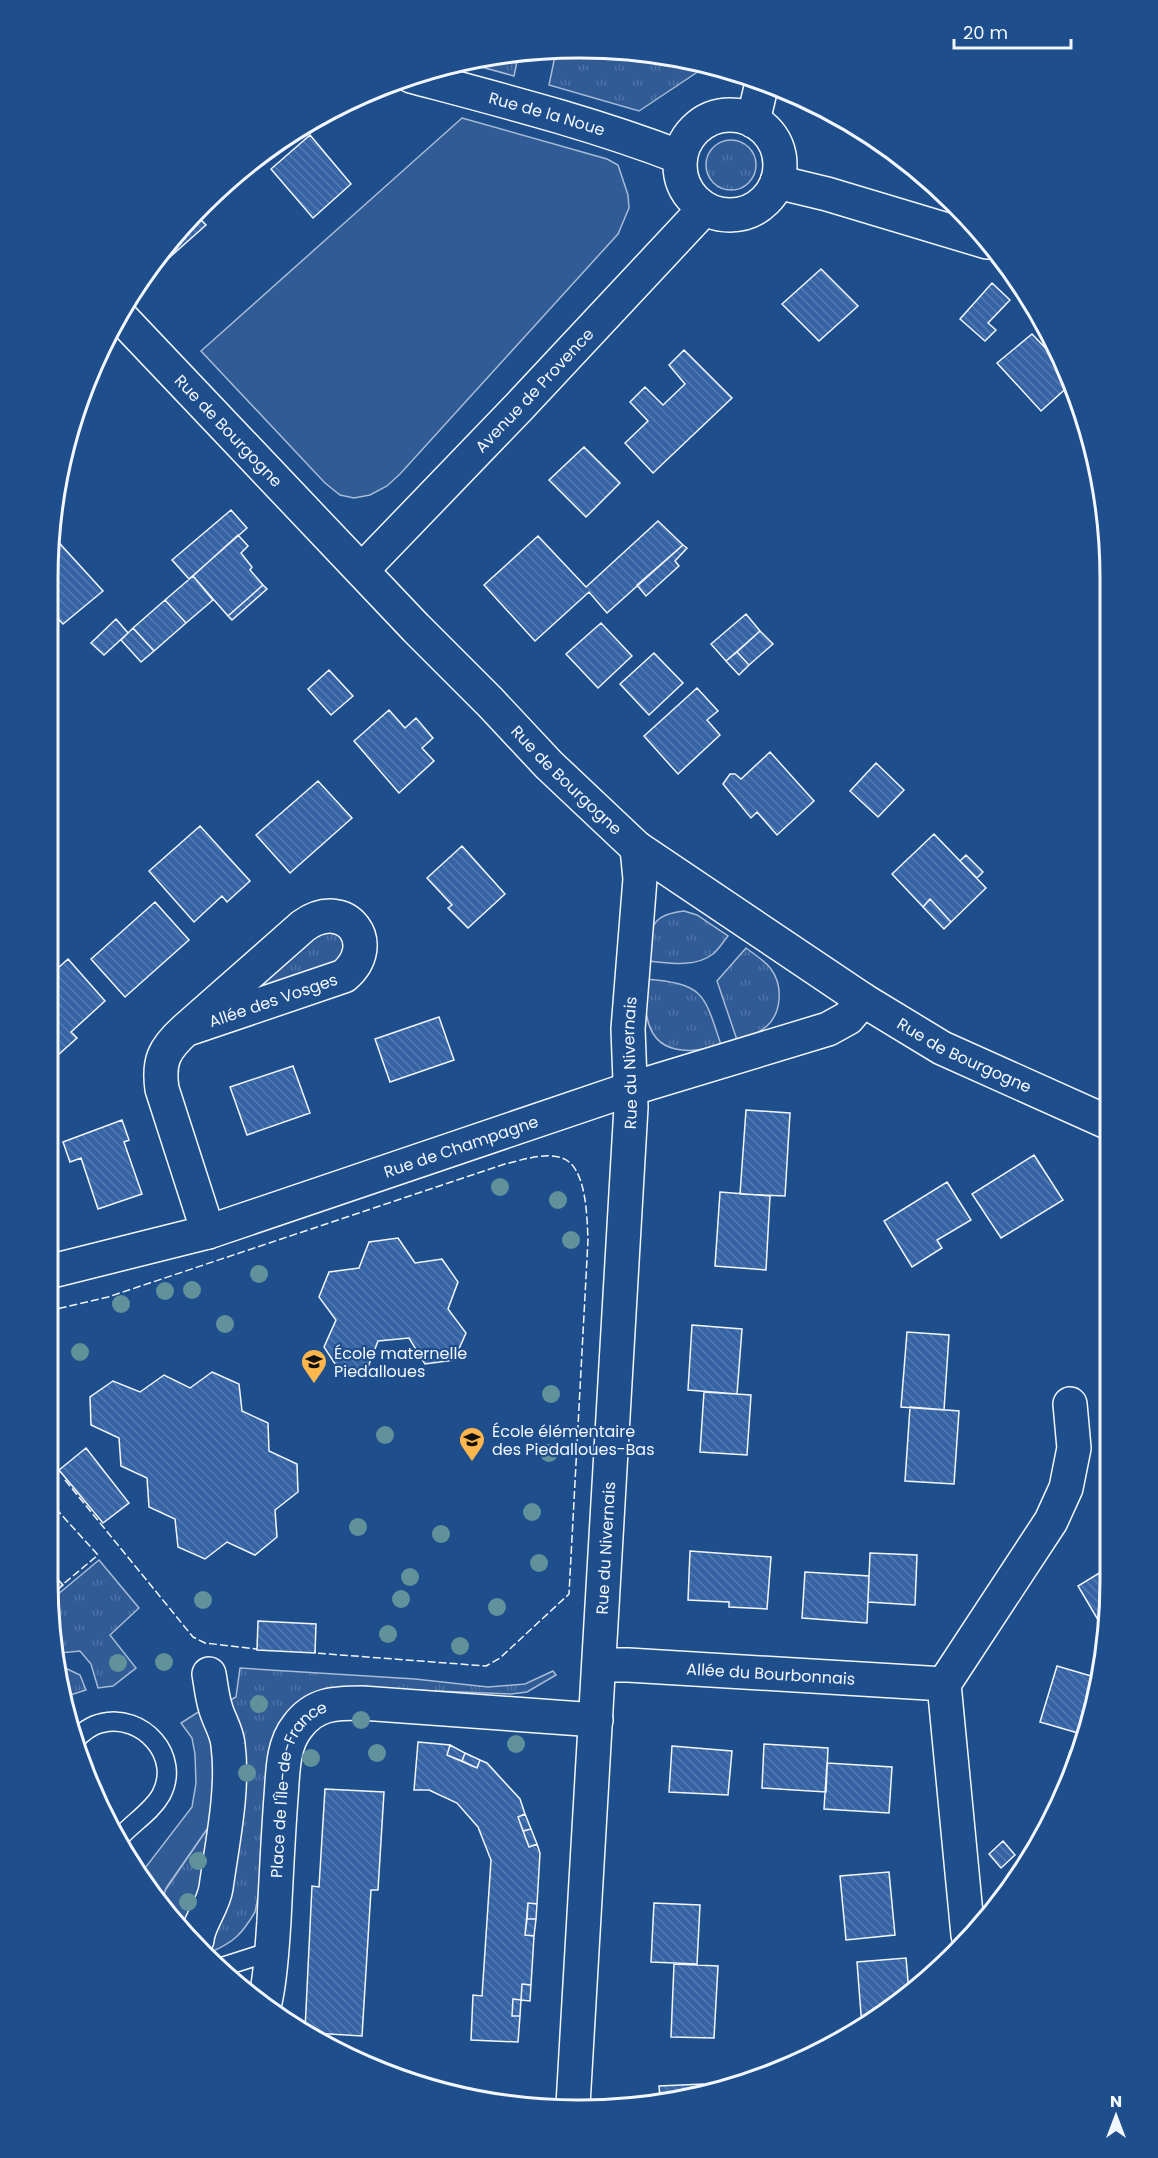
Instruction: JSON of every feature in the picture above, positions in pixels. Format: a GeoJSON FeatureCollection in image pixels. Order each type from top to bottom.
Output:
{"type":"FeatureCollection","features":[{"type":"Feature","properties":{"kind":"street","name":"Rue de la Noue"},"geometry":{"type":"LineString","coordinates":[[428,81],[631,138],[680,157]]}},
{"type":"Feature","properties":{"kind":"street"},"geometry":{"type":"LineString","coordinates":[[753,121],[760,91]]}},
{"type":"Feature","properties":{"kind":"street"},"geometry":{"type":"LineString","coordinates":[[722,115],[738,115],[753,121],[771,136],[780,158],[777,182],[766,201],[747,213],[725,215],[704,209],[689,195],[681,177],[680,157],[690,136],[694,130],[707,121],[722,115]]}},
{"type":"Feature","properties":{"kind":"street"},"geometry":{"type":"LineString","coordinates":[[777,182],[827,194],[971,237]]}},
{"type":"Feature","properties":{"kind":"street","name":"Avenue de Provence"},"geometry":{"type":"LineString","coordinates":[[362,570],[518,408],[704,209]]}},
{"type":"Feature","properties":{"kind":"street","name":"Rue de Bourgogne"},"geometry":{"type":"LineString","coordinates":[[126,322],[549,765],[638,848],[863,1000],[942,1048],[1100,1119]]}},
{"type":"Feature","properties":{"kind":"street","name":"Rue du Nivernais"},"geometry":{"type":"LineString","coordinates":[[573,2100],[631,1107],[628,1029],[640,879],[638,848]]}},
{"type":"Feature","properties":{"kind":"street","name":"Allée des Vosges"},"geometry":{"type":"LineString","coordinates":[[185,1030],[344,976],[359,959],[361,948],[354,928],[346,920],[336,915],[314,918],[185,1030],[169,1044],[162,1060],[160,1074],[162,1089],[208,1232]]}},
{"type":"Feature","properties":{"kind":"street","name":"Rue de Champagne"},"geometry":{"type":"LineString","coordinates":[[58,1270],[208,1232],[630,1089],[828,1029],[848,1018],[863,1000]]}},
{"type":"Feature","properties":{"kind":"street"},"geometry":{"type":"LineString","coordinates":[[967,1925],[944,1684],[1051,1521],[1066,1488],[1074,1448],[1070,1404]]}},
{"type":"Feature","properties":{"kind":"street","name":"Allée du Bourbonnais"},"geometry":{"type":"LineString","coordinates":[[599,1665],[944,1684]]}},
{"type":"Feature","properties":{"kind":"street"},"geometry":{"type":"LineString","coordinates":[[198,1933],[215,1893],[230,1764],[228,1743],[215,1707],[209,1674]]}},
{"type":"Feature","properties":{"kind":"street","name":"Place de l'Île-de-France"},"geometry":{"type":"LineString","coordinates":[[267,1995],[272,1951],[280,1807],[287,1746],[297,1727],[312,1712],[331,1703],[362,1703],[596,1720]]}},
{"type":"Feature","properties":{"kind":"lane"},"geometry":{"type":"LineString","coordinates":[[82,1733],[100,1723],[116,1721],[133,1724],[147,1732],[159,1746],[165,1762],[166,1779],[160,1795],[147,1812],[125,1833]]}},
{"type":"Feature","properties":{"kind":"lane"},"geometry":{"type":"LineString","coordinates":[[230,1964],[272,1951]]}},
{"type":"Feature","properties":{"kind":"green space"},"geometry":{"type":"Polygon","coordinates":[[[579,58],[647,63],[697,72],[639,111],[549,85],[554,59],[579,58]]]}},
{"type":"Feature","properties":{"kind":"green space"},"geometry":{"type":"Polygon","coordinates":[[[517,62],[514,76],[484,68],[517,62]]]}},
{"type":"Feature","properties":{"kind":"green space"},"geometry":{"type":"Polygon","coordinates":[[[726,140],[736,140],[749,147],[756,160],[756,170],[749,183],[736,190],[726,190],[717,186],[710,179],[706,170],[706,160],[710,151],[717,144],[726,140]]]}},
{"type":"Feature","properties":{"kind":"green space"},"geometry":{"type":"Polygon","coordinates":[[[684,911],[697,915],[728,936],[713,954],[698,961],[681,964],[648,961],[651,932],[654,925],[664,916],[684,911]]]}},
{"type":"Feature","properties":{"kind":"green space"},"geometry":{"type":"Polygon","coordinates":[[[326,929],[344,938],[346,960],[266,989],[262,985],[263,979],[326,929]]]}},
{"type":"Feature","properties":{"kind":"green space"},"geometry":{"type":"Polygon","coordinates":[[[746,948],[763,960],[775,975],[779,998],[776,1013],[767,1026],[737,1040],[717,981],[746,948]]]}},
{"type":"Feature","properties":{"kind":"green space"},"geometry":{"type":"Polygon","coordinates":[[[646,979],[680,984],[699,994],[710,1013],[721,1045],[698,1050],[675,1049],[657,1039],[651,1030],[646,1012],[646,979]]]}},
{"type":"Feature","properties":{"kind":"green space"},"geometry":{"type":"Polygon","coordinates":[[[99,1560],[139,1608],[110,1635],[136,1668],[113,1686],[98,1688],[91,1664],[80,1651],[64,1653],[59,1593],[99,1560]]]}},
{"type":"Feature","properties":{"kind":"green space"},"geometry":{"type":"Polygon","coordinates":[[[240,1668],[415,1679],[488,1687],[525,1684],[553,1671],[556,1675],[527,1692],[511,1694],[366,1688],[297,1705],[255,1912],[237,1937],[215,1950],[209,1945],[221,1705],[236,1697],[240,1668]]]}},
{"type":"Feature","properties":{"kind":"green space"},"geometry":{"type":"Polygon","coordinates":[[[67,1669],[80,1675],[86,1690],[72,1694],[67,1669]]]}},
{"type":"Feature","properties":{"kind":"green space"},"geometry":{"type":"Polygon","coordinates":[[[214,1819],[192,1927],[164,1892],[214,1819]]]}},
{"type":"Feature","properties":{"kind":"shaded area"},"geometry":{"type":"Polygon","coordinates":[[[462,118],[607,159],[618,165],[628,195],[629,208],[618,234],[400,474],[387,486],[370,495],[354,498],[340,495],[325,483],[201,351],[462,118]]]}},
{"type":"Feature","properties":{"kind":"shaded area"},"geometry":{"type":"Polygon","coordinates":[[[206,1707],[217,1726],[214,1819],[164,1894],[146,1867],[192,1807],[196,1783],[195,1754],[192,1738],[181,1723],[206,1707]]]}},
{"type":"Feature","properties":{"kind":"building"},"geometry":{"type":"Polygon","coordinates":[[[310,135],[351,184],[313,218],[271,169],[310,135]]]}},
{"type":"Feature","properties":{"kind":"building"},"geometry":{"type":"Polygon","coordinates":[[[202,221],[206,225],[171,256],[202,221]]]}},
{"type":"Feature","properties":{"kind":"building"},"geometry":{"type":"Polygon","coordinates":[[[821,269],[858,306],[819,341],[782,304],[821,269]]]}},
{"type":"Feature","properties":{"kind":"building"},"geometry":{"type":"Polygon","coordinates":[[[992,283],[1010,300],[988,323],[996,330],[985,341],[960,319],[992,283]]]}},
{"type":"Feature","properties":{"kind":"building"},"geometry":{"type":"Polygon","coordinates":[[[1032,334],[1046,348],[1064,390],[1041,411],[997,363],[1032,334]]]}},
{"type":"Feature","properties":{"kind":"building"},"geometry":{"type":"Polygon","coordinates":[[[684,350],[732,398],[653,473],[625,443],[648,421],[630,402],[645,387],[663,405],[685,384],[669,365],[684,350]]]}},
{"type":"Feature","properties":{"kind":"building"},"geometry":{"type":"Polygon","coordinates":[[[584,447],[620,483],[586,517],[549,480],[584,447]]]}},
{"type":"Feature","properties":{"kind":"building"},"geometry":{"type":"Polygon","coordinates":[[[231,510],[247,528],[189,579],[172,560],[231,510]]]}},
{"type":"Feature","properties":{"kind":"building"},"geometry":{"type":"Polygon","coordinates":[[[658,521],[683,545],[607,613],[589,592],[535,641],[484,585],[538,536],[586,587],[658,521]]]}},
{"type":"Feature","properties":{"kind":"building"},"geometry":{"type":"Polygon","coordinates":[[[238,535],[248,546],[241,553],[252,567],[250,570],[263,585],[228,616],[193,576],[238,535]]]}},
{"type":"Feature","properties":{"kind":"building"},"geometry":{"type":"Polygon","coordinates":[[[60,544],[103,591],[63,624],[58,619],[60,544]]]}},
{"type":"Feature","properties":{"kind":"building"},"geometry":{"type":"Polygon","coordinates":[[[683,545],[687,548],[675,561],[679,566],[646,596],[637,585],[683,545]]]}},
{"type":"Feature","properties":{"kind":"building"},"geometry":{"type":"Polygon","coordinates":[[[193,576],[213,600],[186,623],[165,600],[193,576]]]}},
{"type":"Feature","properties":{"kind":"building"},"geometry":{"type":"Polygon","coordinates":[[[263,585],[267,589],[232,620],[228,616],[263,585]]]}},
{"type":"Feature","properties":{"kind":"building"},"geometry":{"type":"Polygon","coordinates":[[[165,600],[186,623],[154,651],[133,628],[165,600]]]}},
{"type":"Feature","properties":{"kind":"building"},"geometry":{"type":"Polygon","coordinates":[[[746,614],[760,631],[726,661],[711,644],[746,614]]]}},
{"type":"Feature","properties":{"kind":"building"},"geometry":{"type":"Polygon","coordinates":[[[116,619],[128,633],[104,655],[91,643],[116,619]]]}},
{"type":"Feature","properties":{"kind":"building"},"geometry":{"type":"Polygon","coordinates":[[[601,623],[632,656],[598,688],[566,654],[601,623]]]}},
{"type":"Feature","properties":{"kind":"building"},"geometry":{"type":"Polygon","coordinates":[[[133,628],[154,651],[141,662],[121,640],[133,628]]]}},
{"type":"Feature","properties":{"kind":"building"},"geometry":{"type":"Polygon","coordinates":[[[760,631],[773,644],[749,665],[737,652],[760,631]]]}},
{"type":"Feature","properties":{"kind":"building"},"geometry":{"type":"Polygon","coordinates":[[[737,652],[749,665],[739,675],[726,661],[737,652]]]}},
{"type":"Feature","properties":{"kind":"building"},"geometry":{"type":"Polygon","coordinates":[[[654,653],[683,683],[649,715],[620,684],[654,653]]]}},
{"type":"Feature","properties":{"kind":"building"},"geometry":{"type":"Polygon","coordinates":[[[329,670],[353,696],[331,715],[308,689],[329,670]]]}},
{"type":"Feature","properties":{"kind":"building"},"geometry":{"type":"Polygon","coordinates":[[[697,688],[718,711],[707,720],[720,735],[678,774],[644,736],[697,688]]]}},
{"type":"Feature","properties":{"kind":"building"},"geometry":{"type":"Polygon","coordinates":[[[389,710],[405,728],[416,718],[433,738],[422,748],[434,761],[399,793],[354,741],[389,710]]]}},
{"type":"Feature","properties":{"kind":"building"},"geometry":{"type":"Polygon","coordinates":[[[770,752],[814,801],[777,835],[757,812],[751,818],[723,784],[730,774],[735,774],[741,779],[770,752]]]}},
{"type":"Feature","properties":{"kind":"building"},"geometry":{"type":"Polygon","coordinates":[[[876,763],[904,790],[878,817],[850,791],[876,763]]]}},
{"type":"Feature","properties":{"kind":"building"},"geometry":{"type":"Polygon","coordinates":[[[318,781],[352,818],[290,873],[256,835],[318,781]]]}},
{"type":"Feature","properties":{"kind":"building"},"geometry":{"type":"Polygon","coordinates":[[[200,826],[250,881],[227,902],[222,896],[194,922],[149,871],[200,826]]]}},
{"type":"Feature","properties":{"kind":"building"},"geometry":{"type":"Polygon","coordinates":[[[934,834],[986,888],[951,922],[930,899],[923,907],[892,874],[934,834]]]}},
{"type":"Feature","properties":{"kind":"building"},"geometry":{"type":"Polygon","coordinates":[[[462,846],[505,894],[468,928],[448,908],[452,905],[427,878],[462,846]]]}},
{"type":"Feature","properties":{"kind":"building"},"geometry":{"type":"Polygon","coordinates":[[[966,855],[983,872],[977,878],[960,861],[966,855]]]}},
{"type":"Feature","properties":{"kind":"building"},"geometry":{"type":"Polygon","coordinates":[[[930,899],[951,922],[944,929],[923,907],[930,899]]]}},
{"type":"Feature","properties":{"kind":"building"},"geometry":{"type":"Polygon","coordinates":[[[155,902],[189,940],[125,997],[91,959],[155,902]]]}},
{"type":"Feature","properties":{"kind":"building"},"geometry":{"type":"Polygon","coordinates":[[[68,959],[105,1001],[71,1032],[77,1038],[58,1055],[58,968],[68,959]]]}},
{"type":"Feature","properties":{"kind":"building"},"geometry":{"type":"Polygon","coordinates":[[[439,1017],[454,1060],[390,1082],[375,1039],[439,1017]]]}},
{"type":"Feature","properties":{"kind":"building"},"geometry":{"type":"Polygon","coordinates":[[[293,1066],[310,1113],[247,1135],[230,1087],[293,1066]]]}},
{"type":"Feature","properties":{"kind":"building"},"geometry":{"type":"Polygon","coordinates":[[[746,1110],[790,1113],[785,1196],[740,1194],[746,1110]]]}},
{"type":"Feature","properties":{"kind":"building"},"geometry":{"type":"Polygon","coordinates":[[[122,1120],[129,1140],[124,1142],[142,1194],[98,1209],[81,1158],[70,1162],[63,1142],[122,1120]]]}},
{"type":"Feature","properties":{"kind":"building"},"geometry":{"type":"Polygon","coordinates":[[[1034,1155],[1063,1200],[1001,1238],[972,1194],[1034,1155]]]}},
{"type":"Feature","properties":{"kind":"building"},"geometry":{"type":"Polygon","coordinates":[[[947,1182],[971,1220],[937,1240],[942,1248],[912,1267],[884,1221],[947,1182]]]}},
{"type":"Feature","properties":{"kind":"building"},"geometry":{"type":"Polygon","coordinates":[[[720,1192],[770,1196],[766,1270],[715,1266],[720,1192]]]}},
{"type":"Feature","properties":{"kind":"building"},"geometry":{"type":"Polygon","coordinates":[[[398,1238],[415,1263],[442,1259],[458,1282],[448,1309],[466,1333],[454,1360],[425,1364],[409,1338],[378,1341],[368,1367],[339,1370],[324,1347],[336,1320],[319,1297],[329,1272],[359,1268],[369,1242],[398,1238]]]}},
{"type":"Feature","properties":{"kind":"building"},"geometry":{"type":"Polygon","coordinates":[[[692,1325],[742,1329],[737,1394],[688,1390],[692,1325]]]}},
{"type":"Feature","properties":{"kind":"building"},"geometry":{"type":"Polygon","coordinates":[[[907,1332],[949,1335],[944,1410],[901,1407],[907,1332]]]}},
{"type":"Feature","properties":{"kind":"building"},"geometry":{"type":"Polygon","coordinates":[[[212,1372],[239,1384],[242,1411],[268,1423],[269,1451],[297,1464],[298,1492],[275,1510],[277,1537],[255,1555],[227,1542],[205,1559],[178,1547],[175,1519],[149,1507],[147,1478],[121,1466],[119,1438],[91,1425],[90,1397],[113,1381],[140,1392],[164,1375],[190,1388],[212,1372]]]}},
{"type":"Feature","properties":{"kind":"building"},"geometry":{"type":"Polygon","coordinates":[[[704,1392],[751,1395],[747,1455],[700,1452],[704,1392]]]}},
{"type":"Feature","properties":{"kind":"building"},"geometry":{"type":"Polygon","coordinates":[[[910,1407],[959,1411],[954,1484],[905,1481],[910,1407]]]}},
{"type":"Feature","properties":{"kind":"building"},"geometry":{"type":"Polygon","coordinates":[[[86,1448],[129,1503],[103,1523],[59,1470],[86,1448]]]}},
{"type":"Feature","properties":{"kind":"building"},"geometry":{"type":"Polygon","coordinates":[[[690,1551],[771,1557],[767,1609],[729,1607],[729,1602],[688,1600],[690,1551]]]}},
{"type":"Feature","properties":{"kind":"building"},"geometry":{"type":"Polygon","coordinates":[[[870,1553],[917,1555],[915,1605],[868,1602],[870,1553]]]}},
{"type":"Feature","properties":{"kind":"building"},"geometry":{"type":"Polygon","coordinates":[[[805,1572],[869,1576],[867,1623],[802,1618],[805,1572]]]}},
{"type":"Feature","properties":{"kind":"building"},"geometry":{"type":"Polygon","coordinates":[[[1100,1573],[1097,1619],[1078,1586],[1100,1573]]]}},
{"type":"Feature","properties":{"kind":"building"},"geometry":{"type":"Polygon","coordinates":[[[258,1621],[316,1624],[315,1653],[257,1650],[258,1621]]]}},
{"type":"Feature","properties":{"kind":"building"},"geometry":{"type":"Polygon","coordinates":[[[1057,1666],[1090,1676],[1076,1732],[1040,1722],[1057,1666]]]}},
{"type":"Feature","properties":{"kind":"building"},"geometry":{"type":"Polygon","coordinates":[[[418,1742],[450,1745],[447,1755],[477,1768],[480,1760],[487,1763],[520,1799],[525,1814],[518,1817],[529,1847],[537,1844],[540,1853],[537,1904],[528,1903],[525,1935],[534,1936],[531,1985],[522,1984],[521,2000],[513,1999],[512,2016],[520,2016],[518,2042],[471,2040],[473,1995],[482,1996],[491,1860],[478,1827],[457,1803],[429,1790],[414,1790],[418,1742]]]}},
{"type":"Feature","properties":{"kind":"building"},"geometry":{"type":"Polygon","coordinates":[[[764,1744],[828,1748],[826,1792],[762,1788],[764,1744]]]}},
{"type":"Feature","properties":{"kind":"building"},"geometry":{"type":"Polygon","coordinates":[[[450,1745],[465,1753],[462,1761],[447,1755],[450,1745]]]}},
{"type":"Feature","properties":{"kind":"building"},"geometry":{"type":"Polygon","coordinates":[[[672,1746],[732,1751],[728,1795],[669,1792],[672,1746]]]}},
{"type":"Feature","properties":{"kind":"building"},"geometry":{"type":"Polygon","coordinates":[[[465,1753],[480,1760],[477,1768],[462,1761],[465,1753]]]}},
{"type":"Feature","properties":{"kind":"building"},"geometry":{"type":"Polygon","coordinates":[[[827,1763],[892,1767],[889,1813],[824,1809],[827,1763]]]}},
{"type":"Feature","properties":{"kind":"building"},"geometry":{"type":"Polygon","coordinates":[[[325,1789],[384,1792],[378,1890],[371,1890],[362,2036],[326,2034],[305,2022],[312,1886],[319,1887],[325,1789]]]}},
{"type":"Feature","properties":{"kind":"building"},"geometry":{"type":"Polygon","coordinates":[[[525,1814],[531,1829],[523,1831],[518,1817],[525,1814]]]}},
{"type":"Feature","properties":{"kind":"building"},"geometry":{"type":"Polygon","coordinates":[[[531,1829],[537,1844],[529,1847],[523,1831],[531,1829]]]}},
{"type":"Feature","properties":{"kind":"building"},"geometry":{"type":"Polygon","coordinates":[[[1003,1841],[1015,1855],[1001,1868],[989,1854],[1003,1841]]]}},
{"type":"Feature","properties":{"kind":"building"},"geometry":{"type":"Polygon","coordinates":[[[889,1872],[895,1935],[846,1940],[840,1876],[889,1872]]]}},
{"type":"Feature","properties":{"kind":"building"},"geometry":{"type":"Polygon","coordinates":[[[528,1903],[537,1904],[536,1919],[527,1919],[528,1903]]]}},
{"type":"Feature","properties":{"kind":"building"},"geometry":{"type":"Polygon","coordinates":[[[654,1903],[700,1905],[697,1964],[651,1962],[654,1903]]]}},
{"type":"Feature","properties":{"kind":"building"},"geometry":{"type":"Polygon","coordinates":[[[527,1919],[536,1919],[534,1936],[525,1935],[527,1919]]]}},
{"type":"Feature","properties":{"kind":"building"},"geometry":{"type":"Polygon","coordinates":[[[906,1958],[908,1982],[861,2016],[857,1962],[906,1958]]]}},
{"type":"Feature","properties":{"kind":"building"},"geometry":{"type":"Polygon","coordinates":[[[674,1964],[718,1966],[714,2038],[671,2037],[674,1964]]]}},
{"type":"Feature","properties":{"kind":"building"},"geometry":{"type":"Polygon","coordinates":[[[522,1984],[531,1985],[530,2001],[521,2000],[522,1984]]]}},
{"type":"Feature","properties":{"kind":"building"},"geometry":{"type":"Polygon","coordinates":[[[513,1999],[521,2000],[520,2016],[512,2016],[513,1999]]]}},
{"type":"Feature","properties":{"kind":"building"},"geometry":{"type":"Polygon","coordinates":[[[703,2084],[660,2093],[659,2086],[703,2084]]]}},
{"type":"Feature","properties":{"kind":"fence"},"geometry":{"type":"LineString","coordinates":[[58,1309],[108,1297],[505,1164],[548,1156],[562,1158],[570,1163],[581,1182],[584,1194],[588,1240],[569,1594],[500,1658],[486,1666],[315,1653],[315,1650]]}},
{"type":"Feature","properties":{"kind":"fence"},"geometry":{"type":"LineString","coordinates":[[65,1480],[193,1637],[205,1643],[257,1649]]}},
{"type":"Feature","properties":{"kind":"fence"},"geometry":{"type":"LineString","coordinates":[[58,1511],[98,1555],[61,1586]]}},
{"type":"Feature","properties":{"kind":"place","name":"École maternelle Piedalloues"},"geometry":{"type":"Point","coordinates":[314,1385]}},
{"type":"Feature","properties":{"kind":"place","name":"École élémentaire des Piedalloues-Bas"},"geometry":{"type":"Point","coordinates":[472,1463]}}]}
